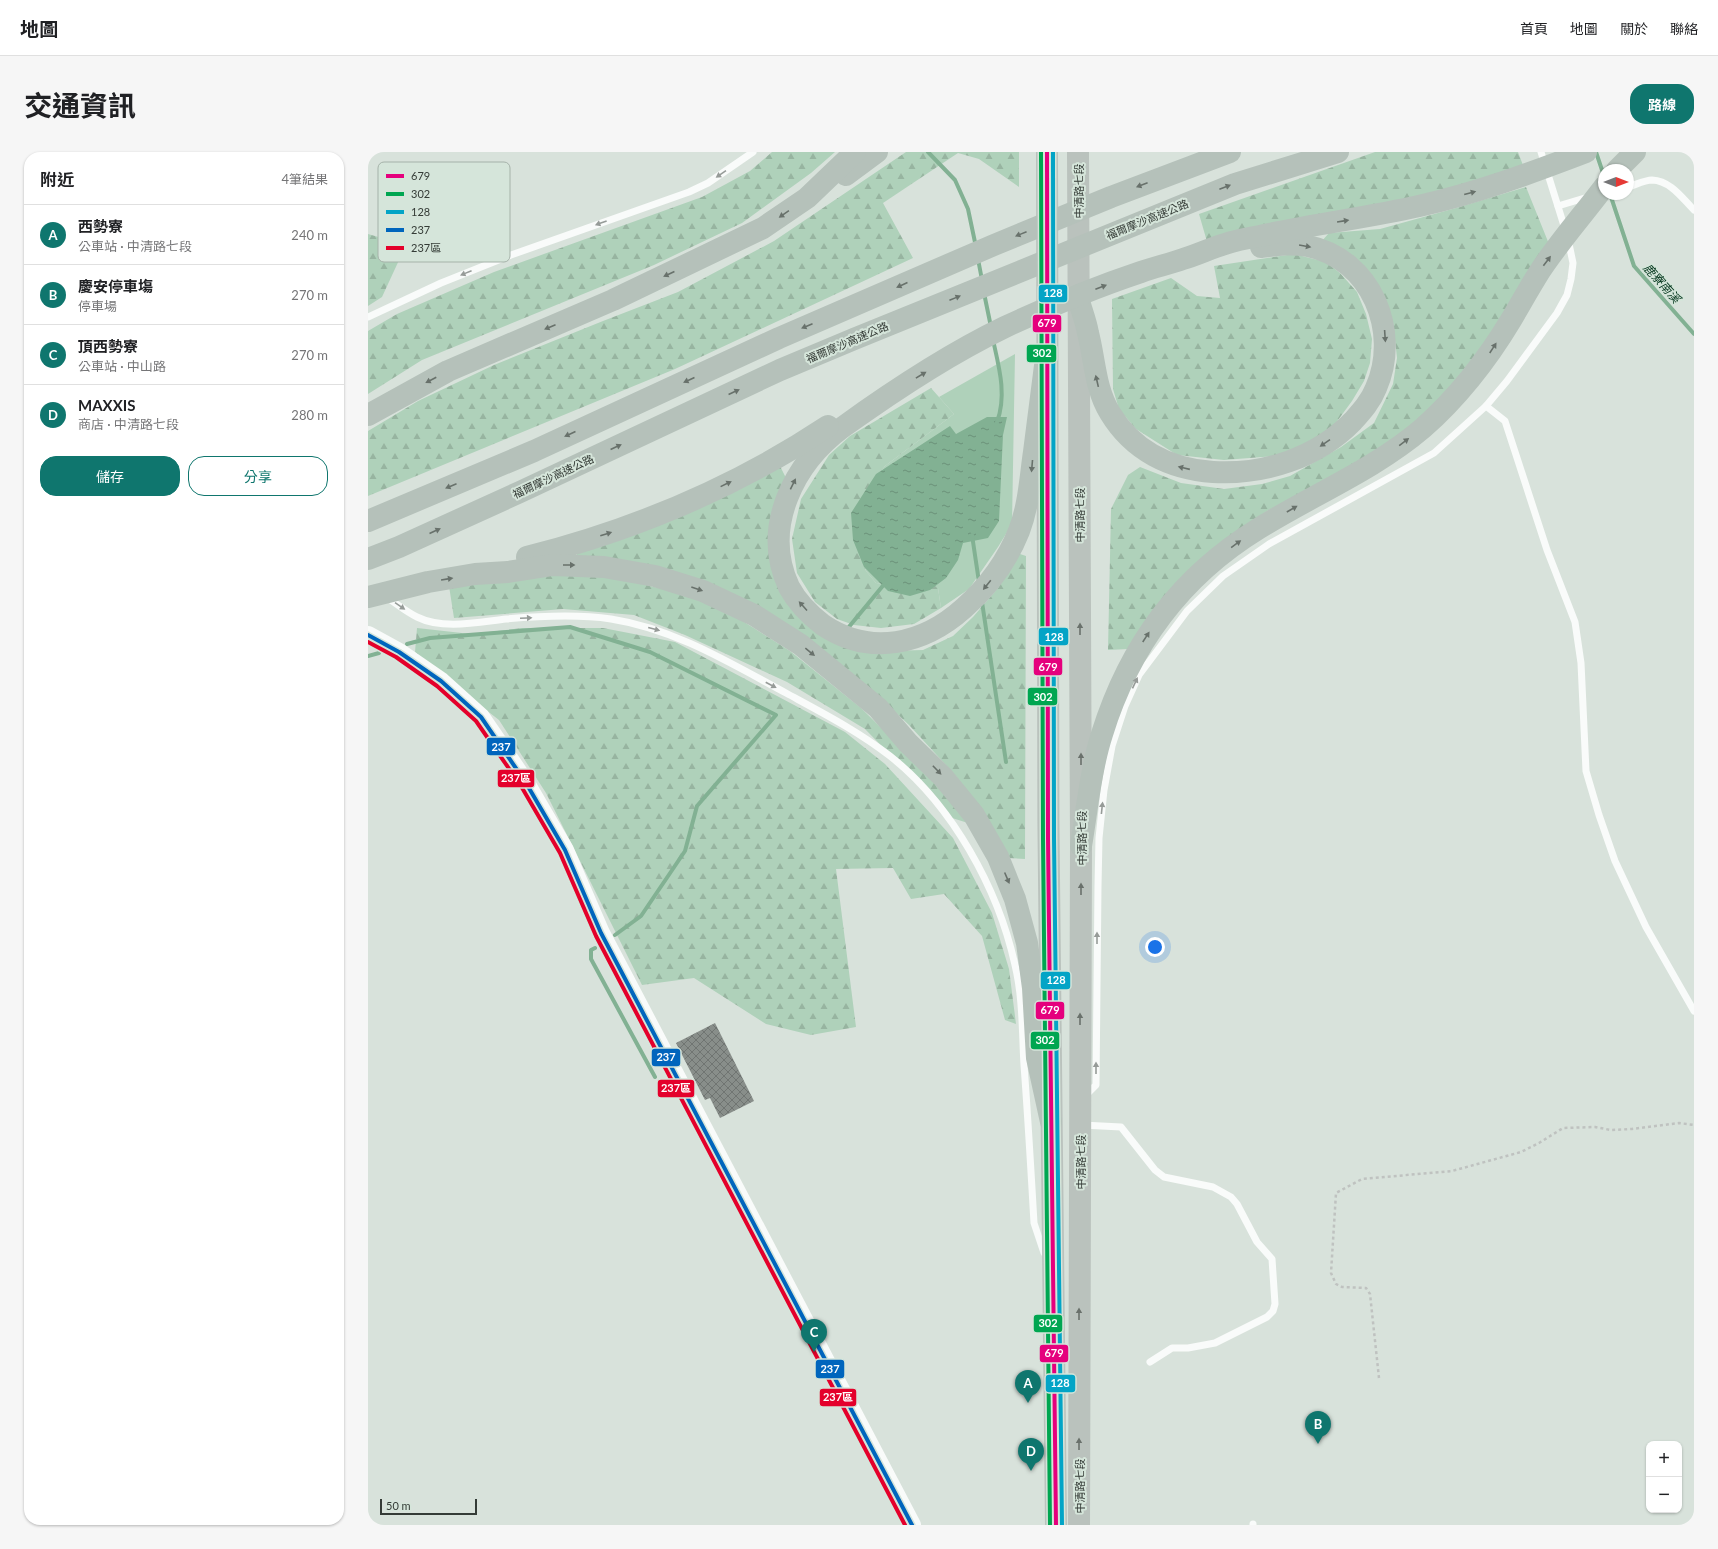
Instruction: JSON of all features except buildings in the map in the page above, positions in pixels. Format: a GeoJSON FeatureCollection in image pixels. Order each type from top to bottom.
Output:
{"type":"FeatureCollection","features":[{"type":"Feature","properties":{"kind":"highway"},"geometry":{"type":"LineString","coordinates":[[807,198],[855,152]]}},
{"type":"Feature","properties":{"kind":"highway"},"geometry":{"type":"LineString","coordinates":[[368,415],[448,371],[613,300],[763,228],[807,198],[835,184],[877,152]]}},
{"type":"Feature","properties":{"kind":"highway"},"geometry":{"type":"LineString","coordinates":[[373,519],[534,451],[779,338],[1001,242],[1178,171],[1230,152]]}},
{"type":"Feature","properties":{"kind":"highway","name":"福爾摩沙高速公路"},"geometry":{"type":"LineString","coordinates":[[368,559],[399,547],[520,492],[780,370],[1235,184],[1338,152]]}},
{"type":"Feature","properties":{"kind":"highway"},"geometry":{"type":"LineString","coordinates":[[1046,358],[1030,487],[1024,515],[1019,531],[1004,560],[985,588],[972,601],[942,625],[930,632],[902,641],[873,643],[845,636],[820,622],[799,602],[790,590],[786,577],[780,550],[780,537],[781,523],[787,496],[793,483],[808,460],[837,432],[888,395],[1004,328],[1133,275],[1226,243],[1284,230],[1420,206],[1507,183],[1586,152]]}},
{"type":"Feature","properties":{"kind":"highway"},"geometry":{"type":"LineString","coordinates":[[1623,164],[1635,152]]}},
{"type":"Feature","properties":{"kind":"highway"},"geometry":{"type":"LineString","coordinates":[[1081,846],[1101,736],[1117,693],[1135,654],[1158,619],[1189,584],[1237,543],[1259,528],[1392,451],[1422,429],[1454,399],[1476,373],[1511,321],[1525,294],[1542,268],[1598,195]]}},
{"type":"Feature","properties":{"kind":"highway"},"geometry":{"type":"LineString","coordinates":[[1078,298],[1088,333],[1098,384],[1109,412],[1126,435],[1137,445],[1160,460],[1186,469],[1204,471],[1241,472],[1270,467],[1297,458],[1322,445],[1347,426],[1360,413],[1370,399],[1380,377],[1385,352],[1385,340],[1382,316],[1374,296],[1368,286],[1352,268],[1332,255],[1320,250],[1295,245],[1282,245],[1236,251],[1209,258],[1183,259]]}},
{"type":"Feature","properties":{"kind":"highway"},"geometry":{"type":"LineString","coordinates":[[475,574],[495,565],[558,549],[607,534],[679,507],[755,471],[801,444],[847,413],[888,395]]}},
{"type":"Feature","properties":{"kind":"highway"},"geometry":{"type":"LineString","coordinates":[[371,593],[475,574],[508,572],[553,565],[630,571],[679,583],[729,602],[779,629],[801,645],[878,708],[908,743],[935,768],[959,795],[986,836],[1007,878],[1018,906],[1027,943],[1033,988],[1037,1058],[1051,1122]]}},
{"type":"Feature","properties":{"kind":"main road"},"geometry":{"type":"LineString","coordinates":[[1047,152],[1046,358],[1052,1277],[1056,1525]]}},
{"type":"Feature","properties":{"kind":"main road","name":"中清路七段"},"geometry":{"type":"LineString","coordinates":[[1078,152],[1081,846],[1079,1525]]}},
{"type":"Feature","properties":{"kind":"street"},"geometry":{"type":"LineString","coordinates":[[368,635],[399,652],[441,681],[481,717],[526,783],[565,850],[601,933],[912,1525]]}},
{"type":"Feature","properties":{"kind":"lane"},"geometry":{"type":"LineString","coordinates":[[510,256],[689,192],[708,183],[753,152]]}},
{"type":"Feature","properties":{"kind":"lane"},"geometry":{"type":"LineString","coordinates":[[1080,1100],[1096,1085],[1099,838],[1104,790],[1112,746],[1118,726],[1125,706],[1139,676],[1187,611],[1222,576],[1269,544],[1434,453],[1486,406],[1507,381],[1557,313],[1567,294],[1571,280],[1573,263],[1572,251],[1541,152]]}},
{"type":"Feature","properties":{"kind":"lane"},"geometry":{"type":"LineString","coordinates":[[1634,184],[1651,180],[1665,183],[1694,210]]}},
{"type":"Feature","properties":{"kind":"lane"},"geometry":{"type":"LineString","coordinates":[[1558,206],[1598,195]]}},
{"type":"Feature","properties":{"kind":"lane"},"geometry":{"type":"LineString","coordinates":[[368,317],[441,283],[494,262]]}},
{"type":"Feature","properties":{"kind":"lane"},"geometry":{"type":"LineString","coordinates":[[1486,406],[1505,420],[1547,550],[1575,622],[1581,663],[1586,771],[1599,815],[1615,861],[1646,927],[1694,1012]]}},
{"type":"Feature","properties":{"kind":"lane"},"geometry":{"type":"LineString","coordinates":[[371,593],[418,618],[435,622],[469,624],[504,619],[568,616],[611,619],[658,630],[704,649],[831,717],[890,756],[908,772],[941,809],[970,850],[992,894],[1009,941],[1020,990],[1034,1223],[1052,1277]]}},
{"type":"Feature","properties":{"kind":"lane"},"geometry":{"type":"LineString","coordinates":[[1080,1125],[1121,1127],[1155,1170],[1164,1177],[1213,1187],[1231,1198],[1237,1204],[1257,1242],[1272,1259],[1275,1304],[1273,1311],[1266,1317],[1215,1343],[1188,1348],[1172,1348],[1150,1362]]}},
{"type":"Feature","properties":{"kind":"path"},"geometry":{"type":"LineString","coordinates":[[1379,1378],[1370,1294],[1366,1288],[1342,1287],[1336,1284],[1331,1273],[1336,1193],[1362,1179],[1452,1171],[1521,1152],[1563,1128],[1595,1127],[1611,1130],[1679,1123],[1694,1125]]}},
{"type":"Feature","properties":{"kind":"green space"},"geometry":{"type":"Polygon","coordinates":[[[772,152],[835,152],[811,173],[742,223],[654,265],[422,360],[368,394],[368,331],[397,314],[494,272],[702,197],[750,171],[772,152]]]}},
{"type":"Feature","properties":{"kind":"green space"},"geometry":{"type":"Polygon","coordinates":[[[906,152],[1019,152],[1019,187],[979,159],[958,153],[883,203],[913,258],[675,369],[368,496],[368,431],[418,401],[494,365],[678,292],[774,241],[906,152]]]}},
{"type":"Feature","properties":{"kind":"green space"},"geometry":{"type":"Polygon","coordinates":[[[1375,152],[1518,152],[1524,168],[1474,185],[1208,245],[1199,214],[1375,152]]]}},
{"type":"Feature","properties":{"kind":"green space"},"geometry":{"type":"Polygon","coordinates":[[[1526,187],[1549,244],[1506,315],[1442,398],[1395,439],[1337,476],[1267,511],[1233,534],[1128,649],[1108,650],[1111,509],[1128,475],[1140,467],[1181,483],[1224,489],[1262,484],[1290,476],[1341,447],[1374,423],[1393,384],[1397,358],[1393,322],[1382,292],[1321,242],[1329,233],[1380,229],[1526,187]]]}},
{"type":"Feature","properties":{"kind":"green space"},"geometry":{"type":"Polygon","coordinates":[[[368,234],[378,237],[378,262],[398,262],[382,297],[368,306],[368,234]]]}},
{"type":"Feature","properties":{"kind":"green space"},"geometry":{"type":"Polygon","coordinates":[[[1294,254],[1326,262],[1340,273],[1357,292],[1366,314],[1372,339],[1370,363],[1364,381],[1352,401],[1330,431],[1310,444],[1274,456],[1224,460],[1177,455],[1136,429],[1119,409],[1113,389],[1112,299],[1171,278],[1197,296],[1220,298],[1214,266],[1294,254]]]}},
{"type":"Feature","properties":{"kind":"green space"},"geometry":{"type":"Polygon","coordinates":[[[1015,354],[1012,524],[969,589],[941,608],[938,588],[876,583],[866,571],[856,542],[863,497],[885,466],[954,414],[939,397],[1015,354]]]}},
{"type":"Feature","properties":{"kind":"green space"},"geometry":{"type":"Polygon","coordinates":[[[931,388],[954,414],[885,466],[863,497],[856,542],[866,571],[876,583],[902,586],[924,579],[938,588],[941,608],[914,624],[881,628],[854,625],[837,619],[815,602],[797,573],[792,539],[801,499],[829,455],[850,436],[931,388]]]}},
{"type":"Feature","properties":{"kind":"green space"},"geometry":{"type":"Polygon","coordinates":[[[780,466],[787,480],[787,596],[887,651],[923,650],[953,636],[973,617],[998,588],[1017,553],[1026,556],[1025,859],[1008,858],[956,776],[910,726],[869,687],[764,612],[577,558],[577,550],[780,466]]]}},
{"type":"Feature","properties":{"kind":"green space"},"geometry":{"type":"Polygon","coordinates":[[[551,574],[614,577],[711,601],[790,651],[861,708],[930,776],[968,823],[952,818],[865,729],[787,682],[685,635],[634,615],[563,609],[454,618],[449,586],[551,574]]]}},
{"type":"Feature","properties":{"kind":"green space"},"geometry":{"type":"Polygon","coordinates":[[[417,628],[471,634],[522,628],[603,628],[675,642],[845,732],[885,764],[953,838],[992,913],[1009,969],[1016,1024],[1005,1020],[982,936],[944,894],[911,899],[893,868],[836,869],[856,1027],[811,1035],[766,1024],[694,978],[642,985],[546,793],[499,720],[446,679],[415,652],[417,628]]]}},
{"type":"Feature","properties":{"kind":"water"},"geometry":{"type":"Polygon","coordinates":[[[987,417],[1007,417],[1003,435],[999,521],[988,538],[963,543],[958,560],[946,578],[930,590],[910,596],[888,591],[864,567],[853,540],[851,513],[876,474],[950,426],[956,434],[987,417]]]}},
{"type":"Feature","properties":{"kind":"waterway"},"geometry":{"type":"LineString","coordinates":[[928,152],[955,180],[968,209],[976,247]]}},
{"type":"Feature","properties":{"kind":"waterway","name":"鹿寮南溪"},"geometry":{"type":"LineString","coordinates":[[1596,152],[1600,164]]}},
{"type":"Feature","properties":{"kind":"waterway","name":"鹿寮南溪"},"geometry":{"type":"LineString","coordinates":[[1612,200],[1634,266],[1694,334]]}},
{"type":"Feature","properties":{"kind":"waterway"},"geometry":{"type":"LineString","coordinates":[[978,259],[982,280]]}},
{"type":"Feature","properties":{"kind":"waterway"},"geometry":{"type":"LineString","coordinates":[[984,293],[991,327]]}},
{"type":"Feature","properties":{"kind":"waterway"},"geometry":{"type":"LineString","coordinates":[[993,340],[1000,371],[1002,391],[1000,412],[997,422]]}},
{"type":"Feature","properties":{"kind":"waterway"},"geometry":{"type":"LineString","coordinates":[[972,535],[979,582]]}},
{"type":"Feature","properties":{"kind":"waterway"},"geometry":{"type":"LineString","coordinates":[[848,628],[886,582]]}},
{"type":"Feature","properties":{"kind":"waterway"},"geometry":{"type":"LineString","coordinates":[[982,602],[1006,762]]}},
{"type":"Feature","properties":{"kind":"waterway"},"geometry":{"type":"LineString","coordinates":[[407,644],[430,638],[570,627],[650,652],[776,715],[697,806],[685,851],[641,916],[615,935]]}},
{"type":"Feature","properties":{"kind":"waterway"},"geometry":{"type":"LineString","coordinates":[[368,656],[379,653]]}},
{"type":"Feature","properties":{"kind":"waterway"},"geometry":{"type":"LineString","coordinates":[[595,948],[591,950],[591,959],[655,1077]]}},
{"type":"Feature","properties":{"kind":"transit line","name":"302"},"geometry":{"type":"LineString","coordinates":[[1041,152],[1043,839],[1050,1525]]}},
{"type":"Feature","properties":{"kind":"transit line","name":"679"},"geometry":{"type":"LineString","coordinates":[[1047,152],[1048,838],[1056,1525]]}},
{"type":"Feature","properties":{"kind":"transit line","name":"128"},"geometry":{"type":"LineString","coordinates":[[1053,152],[1054,838],[1062,1525]]}},
{"type":"Feature","properties":{"kind":"transit line","name":"237"},"geometry":{"type":"LineString","coordinates":[[368,635],[399,652],[441,681],[481,717],[526,783],[565,850],[601,933],[912,1525]]}},
{"type":"Feature","properties":{"kind":"transit line","name":"237區"},"geometry":{"type":"LineString","coordinates":[[368,642],[396,657],[437,686],[476,721],[521,786],[560,853],[596,936],[905,1525]]}},
{"type":"Feature","properties":{"kind":"place","name":"頂西勢寮"},"geometry":{"type":"Point","coordinates":[814,1352]}},
{"type":"Feature","properties":{"kind":"place","name":"西勢寮"},"geometry":{"type":"Point","coordinates":[1028,1403]}},
{"type":"Feature","properties":{"kind":"place","name":"慶安停車塲"},"geometry":{"type":"Point","coordinates":[1318,1444]}},
{"type":"Feature","properties":{"kind":"place","name":"MAXXIS"},"geometry":{"type":"Point","coordinates":[1031,1471]}}]}
